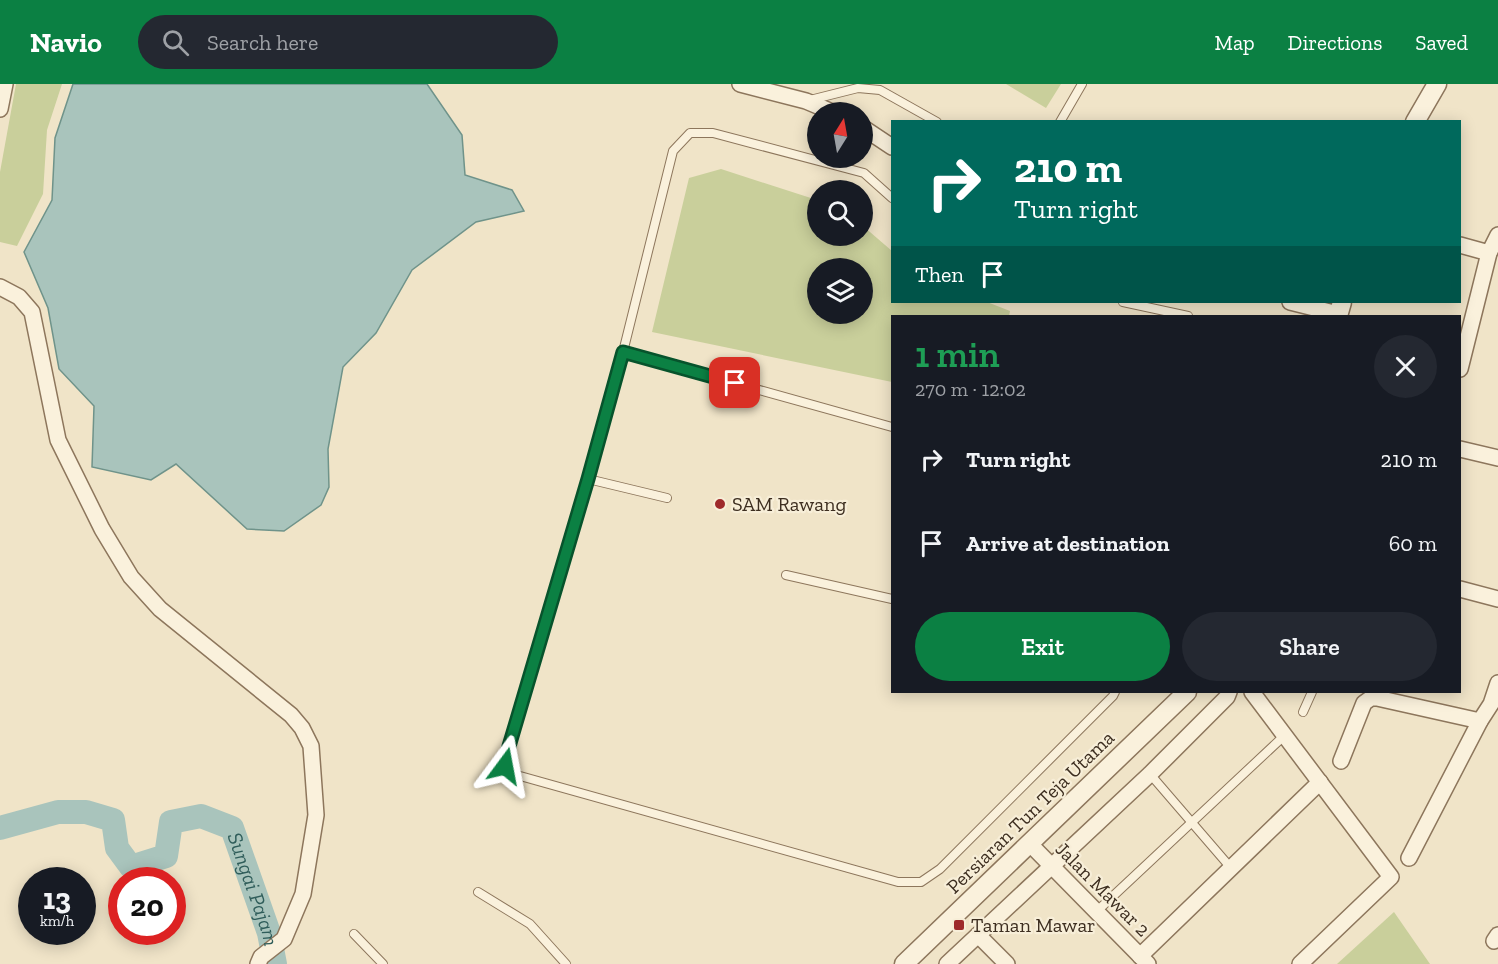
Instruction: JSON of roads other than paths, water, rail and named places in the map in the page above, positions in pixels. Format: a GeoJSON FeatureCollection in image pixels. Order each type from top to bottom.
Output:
{"type":"FeatureCollection","features":[{"type":"Feature","properties":{"kind":"street"},"geometry":{"type":"LineString","coordinates":[[0,109],[5,84]]}},
{"type":"Feature","properties":{"kind":"street"},"geometry":{"type":"LineString","coordinates":[[740,84],[806,101]]}},
{"type":"Feature","properties":{"kind":"street"},"geometry":{"type":"LineString","coordinates":[[1416,120],[1437,84]]}},
{"type":"Feature","properties":{"kind":"street"},"geometry":{"type":"LineString","coordinates":[[873,134],[891,146]]}},
{"type":"Feature","properties":{"kind":"street"},"geometry":{"type":"LineString","coordinates":[[1461,365],[1490,253],[1498,235]]}},
{"type":"Feature","properties":{"kind":"street"},"geometry":{"type":"LineString","coordinates":[[1461,245],[1490,253]]}},
{"type":"Feature","properties":{"kind":"street"},"geometry":{"type":"LineString","coordinates":[[0,287],[19,297],[32,312],[58,440],[102,529],[131,577],[160,609],[291,715],[302,728],[311,746],[316,815],[303,894],[284,939],[260,961]]}},
{"type":"Feature","properties":{"kind":"street"},"geometry":{"type":"LineString","coordinates":[[1295,303],[1339,311]]}},
{"type":"Feature","properties":{"kind":"street"},"geometry":{"type":"LineString","coordinates":[[1461,449],[1498,458]]}},
{"type":"Feature","properties":{"kind":"street"},"geometry":{"type":"LineString","coordinates":[[1461,589],[1498,599]]}},
{"type":"Feature","properties":{"kind":"street"},"geometry":{"type":"LineString","coordinates":[[1408,858],[1491,704],[1498,683]]}},
{"type":"Feature","properties":{"kind":"street","name":"Persiaran Tun Teja Utama"},"geometry":{"type":"LineString","coordinates":[[904,964],[1186,693]]}},
{"type":"Feature","properties":{"kind":"street"},"geometry":{"type":"LineString","coordinates":[[947,964],[1149,774],[1229,693]]}},
{"type":"Feature","properties":{"kind":"street"},"geometry":{"type":"LineString","coordinates":[[1253,693],[1391,877],[1300,964]]}},
{"type":"Feature","properties":{"kind":"street"},"geometry":{"type":"LineString","coordinates":[[1341,760],[1364,703],[1371,698],[1480,721]]}},
{"type":"Feature","properties":{"kind":"street"},"geometry":{"type":"LineString","coordinates":[[1144,960],[1231,868],[1320,782]]}},
{"type":"Feature","properties":{"kind":"street","name":"Jalan Mawar 2"},"geometry":{"type":"LineString","coordinates":[[1029,843],[1144,960]]}},
{"type":"Feature","properties":{"kind":"street"},"geometry":{"type":"LineString","coordinates":[[978,935],[1007,964]]}},
{"type":"Feature","properties":{"kind":"lane"},"geometry":{"type":"LineString","coordinates":[[1061,120],[1082,84]]}},
{"type":"Feature","properties":{"kind":"lane"},"geometry":{"type":"LineString","coordinates":[[806,101],[858,86],[880,90],[933,120]]}},
{"type":"Feature","properties":{"kind":"lane"},"geometry":{"type":"LineString","coordinates":[[891,197],[864,173],[713,133],[690,133],[673,151],[623,352],[505,766],[513,774],[898,882],[921,882],[940,869],[1114,693]]}},
{"type":"Feature","properties":{"kind":"lane"},"geometry":{"type":"LineString","coordinates":[[1128,303],[1183,315]]}},
{"type":"Feature","properties":{"kind":"lane"},"geometry":{"type":"LineString","coordinates":[[623,352],[891,427]]}},
{"type":"Feature","properties":{"kind":"lane"},"geometry":{"type":"LineString","coordinates":[[588,479],[667,498]]}},
{"type":"Feature","properties":{"kind":"lane"},"geometry":{"type":"LineString","coordinates":[[786,575],[891,598]]}},
{"type":"Feature","properties":{"kind":"lane"},"geometry":{"type":"LineString","coordinates":[[1303,712],[1312,693]]}},
{"type":"Feature","properties":{"kind":"lane"},"geometry":{"type":"LineString","coordinates":[[1096,912],[1285,735]]}},
{"type":"Feature","properties":{"kind":"lane"},"geometry":{"type":"LineString","coordinates":[[1149,774],[1231,868]]}},
{"type":"Feature","properties":{"kind":"lane"},"geometry":{"type":"LineString","coordinates":[[478,892],[530,924],[566,964]]}},
{"type":"Feature","properties":{"kind":"lane"},"geometry":{"type":"LineString","coordinates":[[354,934],[382,964]]}},
{"type":"Feature","properties":{"kind":"water"},"geometry":{"type":"Polygon","coordinates":[[[73,84],[427,84],[462,135],[465,175],[512,190],[524,211],[476,222],[412,270],[376,333],[343,367],[328,449],[329,487],[321,505],[284,531],[247,529],[176,464],[151,480],[92,467],[94,406],[59,369],[48,308],[24,252],[52,200],[55,138],[73,84]]]}},
{"type":"Feature","properties":{"kind":"waterway","name":"Sungai Pajam"},"geometry":{"type":"LineString","coordinates":[[0,828],[58,812],[86,812],[113,820],[117,848],[131,867],[166,856],[171,822],[201,816],[232,828],[269,933],[275,964]]}},
{"type":"Feature","properties":{"kind":"place","name":"SAM Rawang"},"geometry":{"type":"Point","coordinates":[720,504]}},
{"type":"Feature","properties":{"kind":"place","name":"Taman Mawar"},"geometry":{"type":"Point","coordinates":[959,925]}}]}
